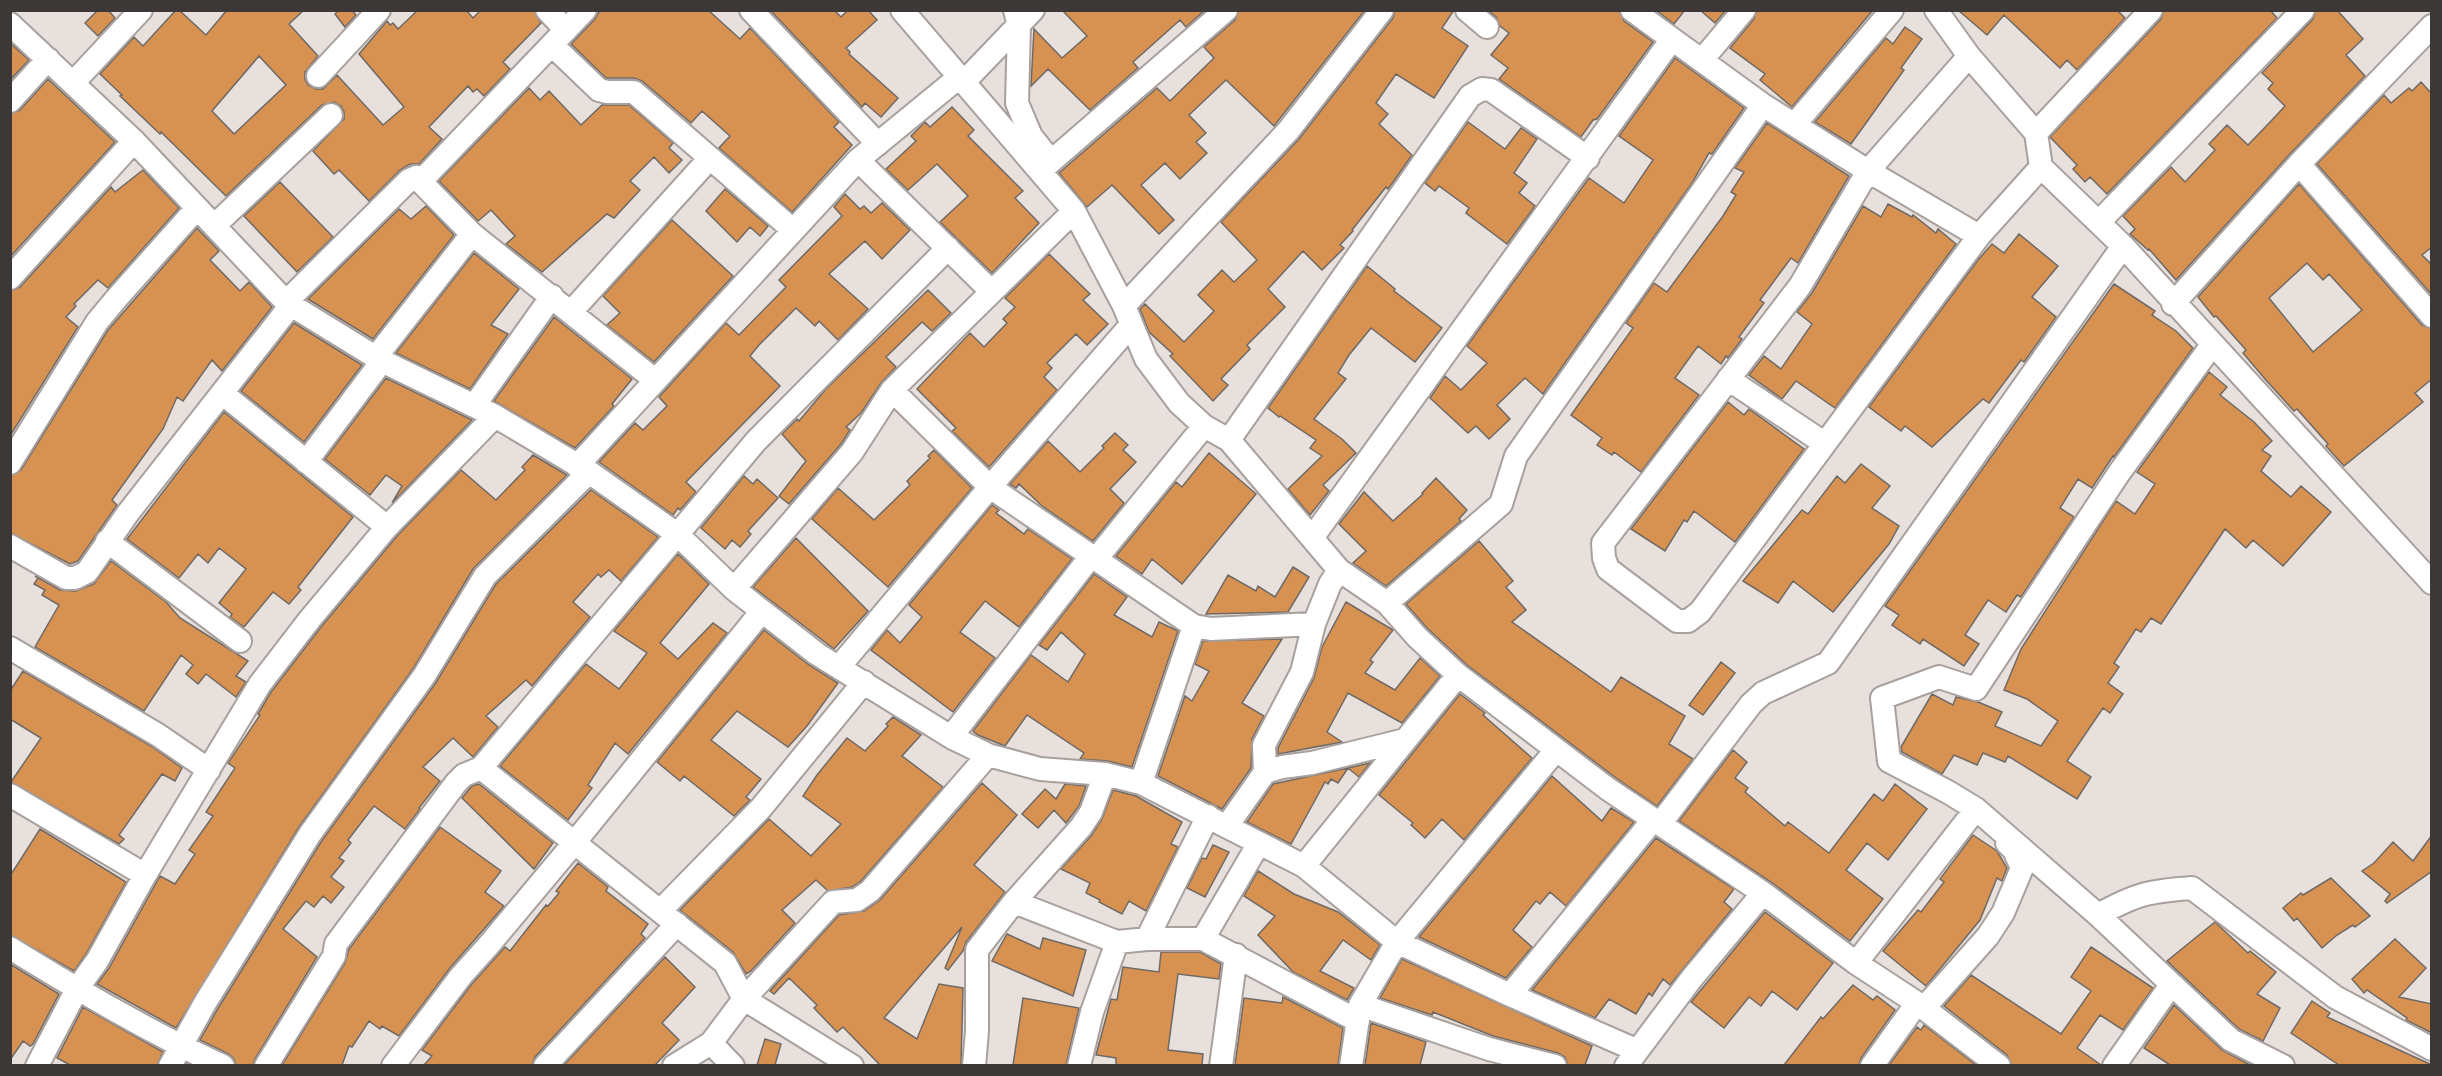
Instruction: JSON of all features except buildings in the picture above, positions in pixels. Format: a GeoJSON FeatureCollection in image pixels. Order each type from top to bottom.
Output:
{"type":"FeatureCollection","features":[{"type":"Feature","properties":{"kind":"street"},"geometry":{"type":"LineString","coordinates":[[73,83],[141,10]]}},
{"type":"Feature","properties":{"kind":"street"},"geometry":{"type":"LineString","coordinates":[[318,76],[380,10]]}},
{"type":"Feature","properties":{"kind":"street"},"geometry":{"type":"LineString","coordinates":[[547,10],[559,38],[599,90],[607,93],[634,92],[793,230]]}},
{"type":"Feature","properties":{"kind":"street"},"geometry":{"type":"LineString","coordinates":[[421,181],[585,10]]}},
{"type":"Feature","properties":{"kind":"street"},"geometry":{"type":"LineString","coordinates":[[751,10],[878,144]]}},
{"type":"Feature","properties":{"kind":"street"},"geometry":{"type":"LineString","coordinates":[[902,10],[960,81],[1045,166]]}},
{"type":"Feature","properties":{"kind":"street"},"geometry":{"type":"LineString","coordinates":[[1045,166],[1226,10]]}},
{"type":"Feature","properties":{"kind":"street"},"geometry":{"type":"LineString","coordinates":[[839,667],[990,487],[1128,315],[1288,131],[1382,10]]}},
{"type":"Feature","properties":{"kind":"street"},"geometry":{"type":"LineString","coordinates":[[1467,10],[1487,27]]}},
{"type":"Feature","properties":{"kind":"street"},"geometry":{"type":"LineString","coordinates":[[1632,10],[1763,105],[1868,171],[1979,236]]}},
{"type":"Feature","properties":{"kind":"street"},"geometry":{"type":"LineString","coordinates":[[1702,60],[1744,10]]}},
{"type":"Feature","properties":{"kind":"street"},"geometry":{"type":"LineString","coordinates":[[1795,124],[1892,10]]}},
{"type":"Feature","properties":{"kind":"street"},"geometry":{"type":"LineString","coordinates":[[1936,10],[1969,56],[2036,133],[2041,167],[2122,246],[2432,583]]}},
{"type":"Feature","properties":{"kind":"street"},"geometry":{"type":"LineString","coordinates":[[2036,133],[2151,10]]}},
{"type":"Feature","properties":{"kind":"street"},"geometry":{"type":"LineString","coordinates":[[2099,222],[2303,10]]}},
{"type":"Feature","properties":{"kind":"street"},"geometry":{"type":"LineString","coordinates":[[176,1056],[205,1003],[310,834],[424,676],[485,576],[583,469],[655,380],[858,160],[960,81],[1022,16]]}},
{"type":"Feature","properties":{"kind":"street"},"geometry":{"type":"LineString","coordinates":[[1022,16],[1017,103],[1045,166],[1074,211],[1128,315],[1146,358],[1179,404],[1204,426],[1229,440],[1339,570],[1387,603],[1417,637],[1458,675],[1556,750],[1762,893],[1856,963],[1921,1005],[1999,1065]]}},
{"type":"Feature","properties":{"kind":"street"},"geometry":{"type":"LineString","coordinates":[[10,24],[134,141],[288,303],[379,359],[495,417],[583,469],[677,534],[734,589],[817,654],[951,737],[988,755],[1040,768],[1105,774],[1141,783],[1304,866],[1397,942],[1510,995],[1631,1058],[1692,978],[1762,893]]}},
{"type":"Feature","properties":{"kind":"street"},"geometry":{"type":"LineString","coordinates":[[2173,304],[2299,164],[2432,26]]}},
{"type":"Feature","properties":{"kind":"street"},"geometry":{"type":"LineString","coordinates":[[1312,538],[1672,39]]}},
{"type":"Feature","properties":{"kind":"street"},"geometry":{"type":"LineString","coordinates":[[1969,56],[1868,171],[1800,286],[1603,543],[1604,558],[1608,569],[1677,621],[1688,621],[1700,612],[1979,236],[2041,167]]}},
{"type":"Feature","properties":{"kind":"street"},"geometry":{"type":"LineString","coordinates":[[10,101],[48,59]]}},
{"type":"Feature","properties":{"kind":"street"},"geometry":{"type":"LineString","coordinates":[[1229,440],[1470,96],[1482,89],[1491,90],[1588,158]]}},
{"type":"Feature","properties":{"kind":"street"},"geometry":{"type":"LineString","coordinates":[[1387,603],[1501,504],[1516,456],[1763,105]]}},
{"type":"Feature","properties":{"kind":"street"},"geometry":{"type":"LineString","coordinates":[[214,226],[331,115]]}},
{"type":"Feature","properties":{"kind":"street"},"geometry":{"type":"LineString","coordinates":[[10,278],[134,141]]}},
{"type":"Feature","properties":{"kind":"street"},"geometry":{"type":"LineString","coordinates":[[572,312],[710,158]]}},
{"type":"Feature","properties":{"kind":"street"},"geometry":{"type":"LineString","coordinates":[[858,160],[991,291]]}},
{"type":"Feature","properties":{"kind":"street"},"geometry":{"type":"LineString","coordinates":[[2299,164],[2432,316]]}},
{"type":"Feature","properties":{"kind":"street"},"geometry":{"type":"LineString","coordinates":[[10,546],[66,578],[75,578],[87,572],[107,541],[222,393],[288,303],[409,180],[416,177],[472,234],[655,380]]}},
{"type":"Feature","properties":{"kind":"street"},"geometry":{"type":"LineString","coordinates":[[10,463],[98,322],[197,208]]}},
{"type":"Feature","properties":{"kind":"street"},"geometry":{"type":"LineString","coordinates":[[734,589],[852,452],[892,390],[1074,211]]}},
{"type":"Feature","properties":{"kind":"street"},"geometry":{"type":"LineString","coordinates":[[306,462],[472,234]]}},
{"type":"Feature","properties":{"kind":"street"},"geometry":{"type":"LineString","coordinates":[[1510,995],[1657,822],[1751,704],[1763,693],[1828,663],[2122,246]]}},
{"type":"Feature","properties":{"kind":"street"},"geometry":{"type":"LineString","coordinates":[[266,1065],[333,956],[336,944],[456,783],[464,775],[481,768],[756,441],[948,248]]}},
{"type":"Feature","properties":{"kind":"street"},"geometry":{"type":"LineString","coordinates":[[474,406],[552,296]]}},
{"type":"Feature","properties":{"kind":"street"},"geometry":{"type":"LineString","coordinates":[[2212,345],[2119,473],[1976,689],[1939,677],[1882,698],[1889,761],[1976,809],[2098,915],[2231,1040],[2277,1065]]}},
{"type":"Feature","properties":{"kind":"street"},"geometry":{"type":"LineString","coordinates":[[1728,380],[1824,443]]}},
{"type":"Feature","properties":{"kind":"street"},"geometry":{"type":"LineString","coordinates":[[892,390],[990,487],[1194,626],[1211,629],[1314,624]]}},
{"type":"Feature","properties":{"kind":"street"},"geometry":{"type":"LineString","coordinates":[[222,393],[387,527]]}},
{"type":"Feature","properties":{"kind":"street"},"geometry":{"type":"LineString","coordinates":[[37,1065],[77,989],[97,961],[145,875],[260,684],[310,619],[387,527],[495,417]]}},
{"type":"Feature","properties":{"kind":"street"},"geometry":{"type":"LineString","coordinates":[[951,737],[1094,558],[1204,426]]}},
{"type":"Feature","properties":{"kind":"street"},"geometry":{"type":"LineString","coordinates":[[107,541],[240,641]]}},
{"type":"Feature","properties":{"kind":"street"},"geometry":{"type":"LineString","coordinates":[[1265,772],[1264,745],[1302,672],[1314,624],[1330,584],[1339,570]]}},
{"type":"Feature","properties":{"kind":"street"},"geometry":{"type":"LineString","coordinates":[[393,1065],[461,976],[575,842],[762,611]]}},
{"type":"Feature","properties":{"kind":"street"},"geometry":{"type":"LineString","coordinates":[[1141,783],[1194,626]]}},
{"type":"Feature","properties":{"kind":"street"},"geometry":{"type":"LineString","coordinates":[[10,648],[158,735],[209,770]]}},
{"type":"Feature","properties":{"kind":"street"},"geometry":{"type":"LineString","coordinates":[[1304,866],[1458,675]]}},
{"type":"Feature","properties":{"kind":"street"},"geometry":{"type":"LineString","coordinates":[[545,1065],[864,682]]}},
{"type":"Feature","properties":{"kind":"street"},"geometry":{"type":"LineString","coordinates":[[1147,939],[1217,821],[1265,772],[1405,740]]}},
{"type":"Feature","properties":{"kind":"street"},"geometry":{"type":"LineString","coordinates":[[1351,1065],[1359,1013],[1397,942],[1556,750]]}},
{"type":"Feature","properties":{"kind":"street"},"geometry":{"type":"LineString","coordinates":[[674,1065],[711,1043],[744,999],[833,902],[857,900],[870,891],[988,755]]}},
{"type":"Feature","properties":{"kind":"street"},"geometry":{"type":"LineString","coordinates":[[481,768],[725,963],[744,999],[852,1065]]}},
{"type":"Feature","properties":{"kind":"street"},"geometry":{"type":"LineString","coordinates":[[974,1065],[977,1031],[977,950],[1014,902],[1082,827],[1091,812],[1105,774]]}},
{"type":"Feature","properties":{"kind":"street"},"geometry":{"type":"LineString","coordinates":[[10,795],[145,875]]}},
{"type":"Feature","properties":{"kind":"street"},"geometry":{"type":"LineString","coordinates":[[1856,963],[1976,809]]}},
{"type":"Feature","properties":{"kind":"street"},"geometry":{"type":"LineString","coordinates":[[1872,1065],[1921,1005],[1988,936],[2003,913],[2022,868],[2014,850],[1976,809]]}},
{"type":"Feature","properties":{"kind":"street"},"geometry":{"type":"LineString","coordinates":[[1203,939],[1259,843]]}},
{"type":"Feature","properties":{"kind":"street"},"geometry":{"type":"LineString","coordinates":[[2098,915],[2130,897],[2153,891],[2192,888],[2335,997],[2432,1049]]}},
{"type":"Feature","properties":{"kind":"street"},"geometry":{"type":"LineString","coordinates":[[1014,902],[1117,942],[1147,939],[1203,939],[1359,1013],[1486,1057],[1555,1065]]}},
{"type":"Feature","properties":{"kind":"street"},"geometry":{"type":"LineString","coordinates":[[1079,1065],[1092,1012],[1117,942]]}},
{"type":"Feature","properties":{"kind":"street"},"geometry":{"type":"LineString","coordinates":[[10,948],[77,989],[176,1056],[223,1065]]}},
{"type":"Feature","properties":{"kind":"street"},"geometry":{"type":"LineString","coordinates":[[1221,1065],[1236,955]]}},
{"type":"Feature","properties":{"kind":"street"},"geometry":{"type":"LineString","coordinates":[[2114,1065],[2170,985]]}},
{"type":"Feature","properties":{"kind":"street"},"geometry":{"type":"LineString","coordinates":[[711,1043],[733,1065]]}}]}
